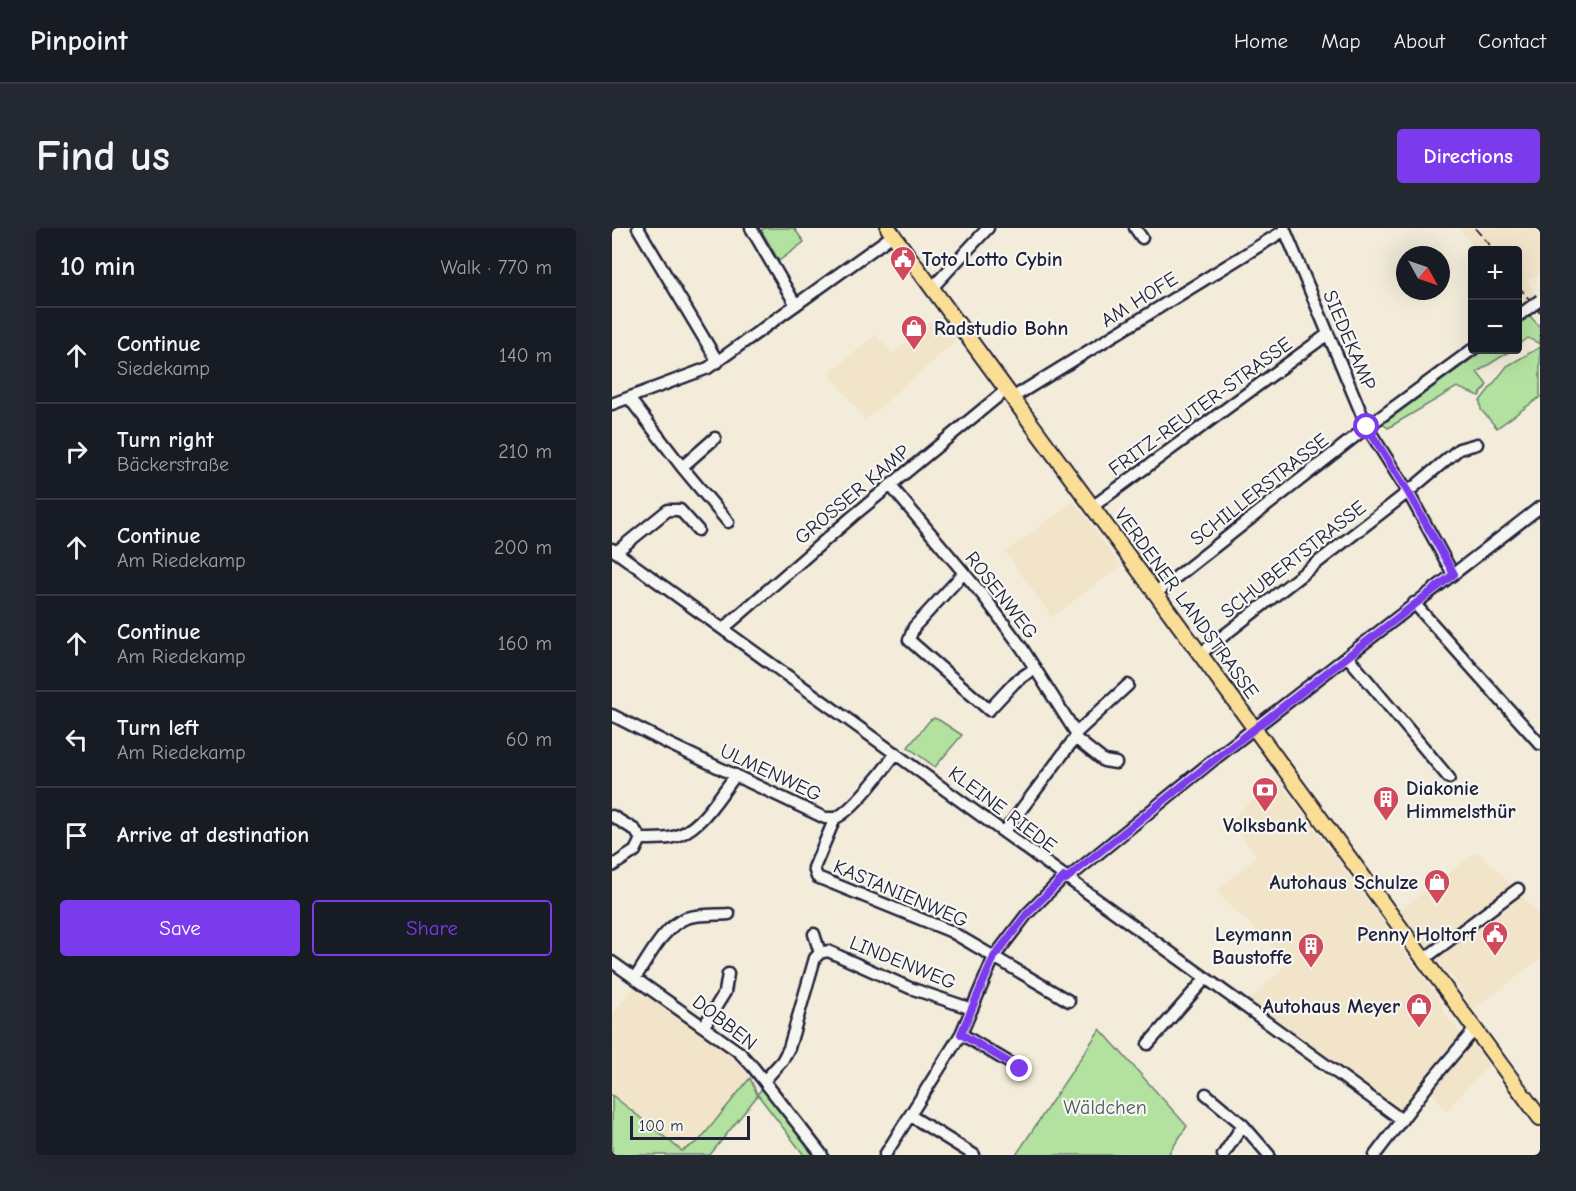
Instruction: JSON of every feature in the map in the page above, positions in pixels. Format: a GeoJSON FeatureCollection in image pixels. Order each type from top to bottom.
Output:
{"type":"FeatureCollection","features":[{"type":"Feature","properties":{"kind":"main road","name":"VERDENER LANDSTRASSE"},"geometry":{"type":"LineString","coordinates":[[890,231],[1540,1118]]}},
{"type":"Feature","properties":{"kind":"street"},"geometry":{"type":"LineString","coordinates":[[638,228],[718,362]]}},
{"type":"Feature","properties":{"kind":"street"},"geometry":{"type":"LineString","coordinates":[[752,228],[796,305]]}},
{"type":"Feature","properties":{"kind":"street"},"geometry":{"type":"LineString","coordinates":[[931,289],[988,228]]}},
{"type":"Feature","properties":{"kind":"street"},"geometry":{"type":"LineString","coordinates":[[1135,228],[1142,238]]}},
{"type":"Feature","properties":{"kind":"street","name":"SIEDEKAMP"},"geometry":{"type":"LineString","coordinates":[[1284,229],[1366,428],[1408,492],[1454,574]]}},
{"type":"Feature","properties":{"kind":"street","name":"AM HOFE"},"geometry":{"type":"LineString","coordinates":[[1009,394],[1284,229]]}},
{"type":"Feature","properties":{"kind":"street"},"geometry":{"type":"LineString","coordinates":[[612,404],[708,368],[718,362],[796,305],[890,231]]}},
{"type":"Feature","properties":{"kind":"street"},"geometry":{"type":"LineString","coordinates":[[1522,313],[1540,300]]}},
{"type":"Feature","properties":{"kind":"street","name":"FRITZ-REUTER-STRASSE"},"geometry":{"type":"LineString","coordinates":[[1092,507],[1328,334]]}},
{"type":"Feature","properties":{"kind":"street","name":"SCHILLERSTRASSE"},"geometry":{"type":"LineString","coordinates":[[1155,593],[1366,428],[1468,353]]}},
{"type":"Feature","properties":{"kind":"street","name":"GROSSER KAMP"},"geometry":{"type":"LineString","coordinates":[[723,629],[890,485],[1009,394]]}},
{"type":"Feature","properties":{"kind":"street"},"geometry":{"type":"LineString","coordinates":[[629,398],[728,522]]}},
{"type":"Feature","properties":{"kind":"street"},"geometry":{"type":"LineString","coordinates":[[682,467],[715,438]]}},
{"type":"Feature","properties":{"kind":"street"},"geometry":{"type":"LineString","coordinates":[[1408,492],[1459,449],[1477,444]]}},
{"type":"Feature","properties":{"kind":"street","name":"ROSENWEG"},"geometry":{"type":"LineString","coordinates":[[890,485],[985,598],[1035,668],[1075,736],[1104,761],[1116,764]]}},
{"type":"Feature","properties":{"kind":"street","name":"SCHUBERTSTRASSE"},"geometry":{"type":"LineString","coordinates":[[1200,654],[1408,492]]}},
{"type":"Feature","properties":{"kind":"street"},"geometry":{"type":"LineString","coordinates":[[885,1155],[961,1034],[994,957],[1027,914],[1065,878],[1414,603],[1540,507]]}},
{"type":"Feature","properties":{"kind":"street"},"geometry":{"type":"LineString","coordinates":[[614,551],[668,510],[680,510],[698,530]]}},
{"type":"Feature","properties":{"kind":"street","name":"KLEINE RIEDE"},"geometry":{"type":"LineString","coordinates":[[614,551],[1005,831],[1065,878],[1402,1120]]}},
{"type":"Feature","properties":{"kind":"street"},"geometry":{"type":"LineString","coordinates":[[963,574],[914,627],[909,640],[989,710],[1015,682],[1035,668]]}},
{"type":"Feature","properties":{"kind":"street"},"geometry":{"type":"LineString","coordinates":[[1414,603],[1540,744]]}},
{"type":"Feature","properties":{"kind":"street"},"geometry":{"type":"LineString","coordinates":[[1347,656],[1449,778]]}},
{"type":"Feature","properties":{"kind":"street"},"geometry":{"type":"LineString","coordinates":[[1005,831],[1075,736],[1128,685]]}},
{"type":"Feature","properties":{"kind":"street","name":"ULMENWEG"},"geometry":{"type":"LineString","coordinates":[[612,715],[825,818],[835,818],[846,810],[896,753]]}},
{"type":"Feature","properties":{"kind":"street"},"geometry":{"type":"LineString","coordinates":[[641,839],[670,838],[685,833],[695,826],[736,775]]}},
{"type":"Feature","properties":{"kind":"street"},"geometry":{"type":"LineString","coordinates":[[612,816],[635,830],[641,839]]}},
{"type":"Feature","properties":{"kind":"street","name":"KASTANIENWEG"},"geometry":{"type":"LineString","coordinates":[[835,818],[814,868],[817,877],[950,931],[1069,1001]]}},
{"type":"Feature","properties":{"kind":"street"},"geometry":{"type":"LineString","coordinates":[[612,866],[635,851],[641,839]]}},
{"type":"Feature","properties":{"kind":"street"},"geometry":{"type":"LineString","coordinates":[[1424,959],[1518,888]]}},
{"type":"Feature","properties":{"kind":"street"},"geometry":{"type":"LineString","coordinates":[[635,978],[669,929],[677,922],[689,917],[729,914]]}},
{"type":"Feature","properties":{"kind":"street"},"geometry":{"type":"LineString","coordinates":[[764,1081],[782,1061],[789,1048],[815,958],[820,953],[814,934]]}},
{"type":"Feature","properties":{"kind":"street","name":"LINDENWEG"},"geometry":{"type":"LineString","coordinates":[[820,953],[828,951],[910,988],[972,1009]]}},
{"type":"Feature","properties":{"kind":"street","name":"DOBBEN"},"geometry":{"type":"LineString","coordinates":[[612,962],[739,1052],[822,1155]]}},
{"type":"Feature","properties":{"kind":"street"},"geometry":{"type":"LineString","coordinates":[[704,1026],[725,992],[728,974]]}},
{"type":"Feature","properties":{"kind":"street"},"geometry":{"type":"LineString","coordinates":[[1148,1044],[1205,979]]}},
{"type":"Feature","properties":{"kind":"street"},"geometry":{"type":"LineString","coordinates":[[1375,1155],[1475,1029]]}},
{"type":"Feature","properties":{"kind":"street"},"geometry":{"type":"LineString","coordinates":[[961,1034],[1020,1069]]}},
{"type":"Feature","properties":{"kind":"street"},"geometry":{"type":"LineString","coordinates":[[1206,1094],[1243,1125],[1269,1155]]}},
{"type":"Feature","properties":{"kind":"street"},"geometry":{"type":"LineString","coordinates":[[911,1116],[974,1155]]}},
{"type":"Feature","properties":{"kind":"street"},"geometry":{"type":"LineString","coordinates":[[1223,1155],[1243,1125]]}},
{"type":"Feature","properties":{"kind":"shaded area"},"geometry":{"type":"Polygon","coordinates":[[[1459,228],[1540,228],[1540,273],[1526,280],[1536,294],[1526,303],[1522,298],[1522,246],[1474,246],[1459,228]]]}},
{"type":"Feature","properties":{"kind":"shaded area"},"geometry":{"type":"Polygon","coordinates":[[[937,316],[956,341],[865,420],[829,373],[876,335],[893,354],[937,316]]]}},
{"type":"Feature","properties":{"kind":"shaded area"},"geometry":{"type":"Polygon","coordinates":[[[1074,501],[1121,566],[1052,617],[1005,552],[1074,501]]]}},
{"type":"Feature","properties":{"kind":"shaded area"},"geometry":{"type":"Polygon","coordinates":[[[1277,778],[1440,1000],[1445,1014],[1460,1032],[1456,1041],[1404,1106],[1398,1107],[1249,1001],[1288,963],[1216,891],[1257,856],[1230,821],[1277,778]]]}},
{"type":"Feature","properties":{"kind":"shaded area"},"geometry":{"type":"Polygon","coordinates":[[[1478,851],[1540,915],[1540,959],[1472,1011],[1466,997],[1451,976],[1439,966],[1400,910],[1478,851]]]}},
{"type":"Feature","properties":{"kind":"shaded area"},"geometry":{"type":"Polygon","coordinates":[[[635,986],[733,1055],[750,1078],[699,1141],[682,1152],[612,1095],[612,1015],[635,986]]]}},
{"type":"Feature","properties":{"kind":"shaded area"},"geometry":{"type":"Polygon","coordinates":[[[1474,1044],[1489,1064],[1446,1111],[1432,1092],[1463,1051],[1474,1044]]]}},
{"type":"Feature","properties":{"kind":"green space"},"geometry":{"type":"Polygon","coordinates":[[[794,228],[804,242],[779,261],[761,230],[794,228]]]}},
{"type":"Feature","properties":{"kind":"green space"},"geometry":{"type":"Polygon","coordinates":[[[1530,316],[1540,327],[1540,344],[1528,338],[1522,342],[1522,322],[1530,316]]]}},
{"type":"Feature","properties":{"kind":"green space"},"geometry":{"type":"Polygon","coordinates":[[[1540,347],[1540,397],[1497,428],[1481,410],[1480,401],[1507,366],[1540,347]]]}},
{"type":"Feature","properties":{"kind":"green space"},"geometry":{"type":"Polygon","coordinates":[[[1479,354],[1506,354],[1477,372],[1487,385],[1479,396],[1457,387],[1388,428],[1383,424],[1479,354]]]}},
{"type":"Feature","properties":{"kind":"green space"},"geometry":{"type":"Polygon","coordinates":[[[934,718],[962,735],[935,767],[908,747],[934,718]]]}},
{"type":"Feature","properties":{"kind":"green space","name":"Wäldchen"},"geometry":{"type":"Polygon","coordinates":[[[1100,1029],[1187,1126],[1168,1155],[1016,1155],[1100,1029]]]}},
{"type":"Feature","properties":{"kind":"green space"},"geometry":{"type":"Polygon","coordinates":[[[750,1078],[757,1094],[763,1088],[816,1155],[804,1155],[758,1095],[710,1155],[612,1155],[612,1095],[682,1151],[699,1141],[750,1078]]]}},
{"type":"Feature","properties":{"kind":"railway"},"geometry":{"type":"LineString","coordinates":[[1475,228],[1491,246]]}},
{"type":"Feature","properties":{"kind":"railway"},"geometry":{"type":"LineString","coordinates":[[1522,291],[1540,312]]}},
{"type":"Feature","properties":{"kind":"place","name":"Toto Lotto Cybin"},"geometry":{"type":"Point","coordinates":[903,282]}},
{"type":"Feature","properties":{"kind":"place","name":"Radstudio Bohn"},"geometry":{"type":"Point","coordinates":[914,351]}},
{"type":"Feature","properties":{"kind":"place","name":"Volksbank"},"geometry":{"type":"Point","coordinates":[1265,813]}},
{"type":"Feature","properties":{"kind":"place","name":"Diakonie Himmelsthür"},"geometry":{"type":"Point","coordinates":[1386,822]}},
{"type":"Feature","properties":{"kind":"place","name":"Autohaus Schulze"},"geometry":{"type":"Point","coordinates":[1437,905]}},
{"type":"Feature","properties":{"kind":"place","name":"Penny Holtorf"},"geometry":{"type":"Point","coordinates":[1495,957]}},
{"type":"Feature","properties":{"kind":"place","name":"Leymann Baustoffe"},"geometry":{"type":"Point","coordinates":[1311,969]}},
{"type":"Feature","properties":{"kind":"place","name":"Autohaus Meyer"},"geometry":{"type":"Point","coordinates":[1419,1029]}},
{"type":"Feature","properties":{"kind":"route"},"geometry":{"type":"LineString","coordinates":[[1020,1069],[961,1034],[994,957],[1027,914],[1064,877],[1066,879],[1218,757],[1454,574],[1408,492],[1367,427]]}}]}
